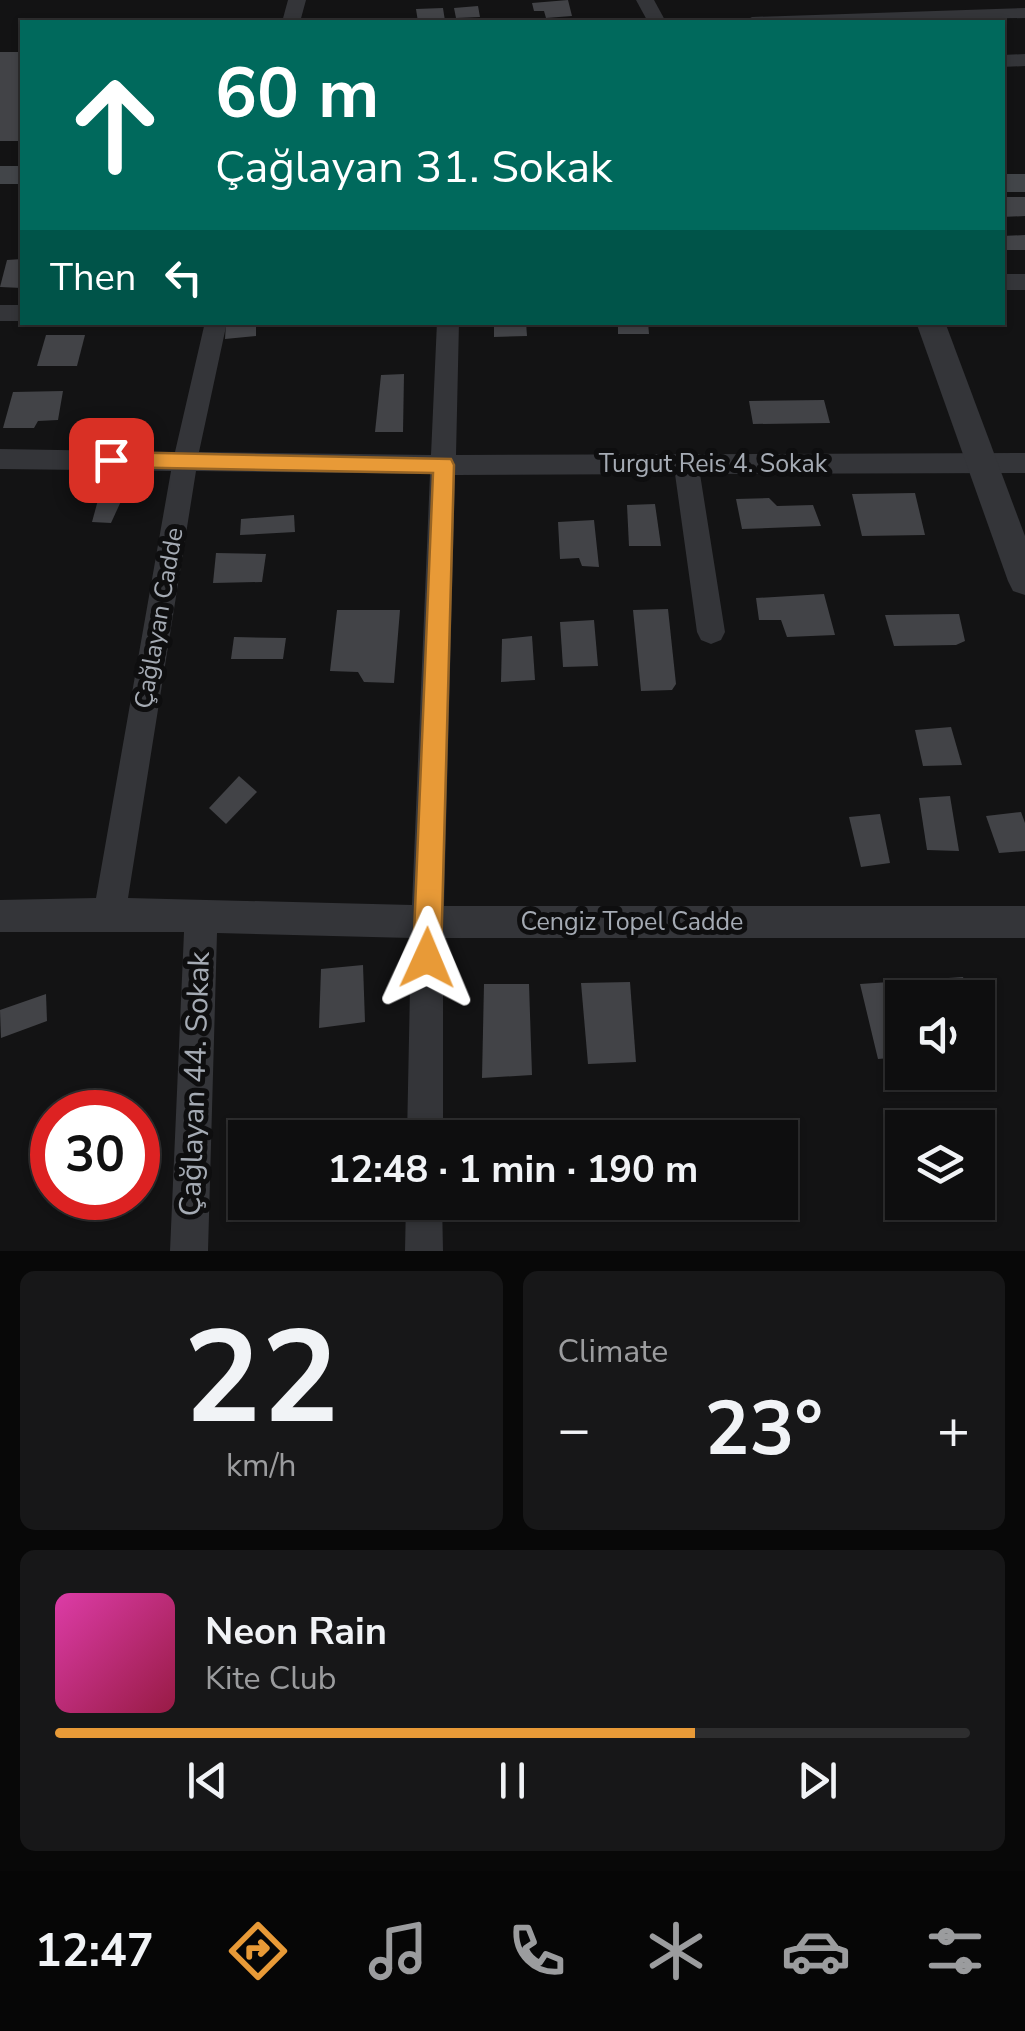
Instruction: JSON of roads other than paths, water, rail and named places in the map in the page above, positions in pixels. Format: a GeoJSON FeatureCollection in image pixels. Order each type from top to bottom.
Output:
{"type":"FeatureCollection","features":[{"type":"Feature","properties":{"kind":"street"},"geometry":{"type":"LineString","coordinates":[[783,20],[985,7],[1025,13]]}},
{"type":"Feature","properties":{"kind":"street","name":"Çağlayan Cadde"},"geometry":{"type":"LineString","coordinates":[[109,914],[185,460],[215,325]]}},
{"type":"Feature","properties":{"kind":"street"},"geometry":{"type":"LineString","coordinates":[[425,1120],[427,922],[448,325]]}},
{"type":"Feature","properties":{"kind":"street"},"geometry":{"type":"LineString","coordinates":[[931,325],[1025,581]]}},
{"type":"Feature","properties":{"kind":"street","name":"Turgut Reis 4. Sokak"},"geometry":{"type":"LineString","coordinates":[[0,459],[443,465],[1025,463]]}},
{"type":"Feature","properties":{"kind":"street"},"geometry":{"type":"LineString","coordinates":[[686,464],[711,632]]}},
{"type":"Feature","properties":{"kind":"street","name":"Cengiz Topel Cadde"},"geometry":{"type":"LineString","coordinates":[[0,916],[109,914],[427,922],[1025,922]]}},
{"type":"Feature","properties":{"kind":"street","name":"Çağlayan 44. Sokak"},"geometry":{"type":"LineString","coordinates":[[189,1251],[201,916]]}},
{"type":"Feature","properties":{"kind":"street"},"geometry":{"type":"LineString","coordinates":[[424,1220],[424,1251]]}}]}
